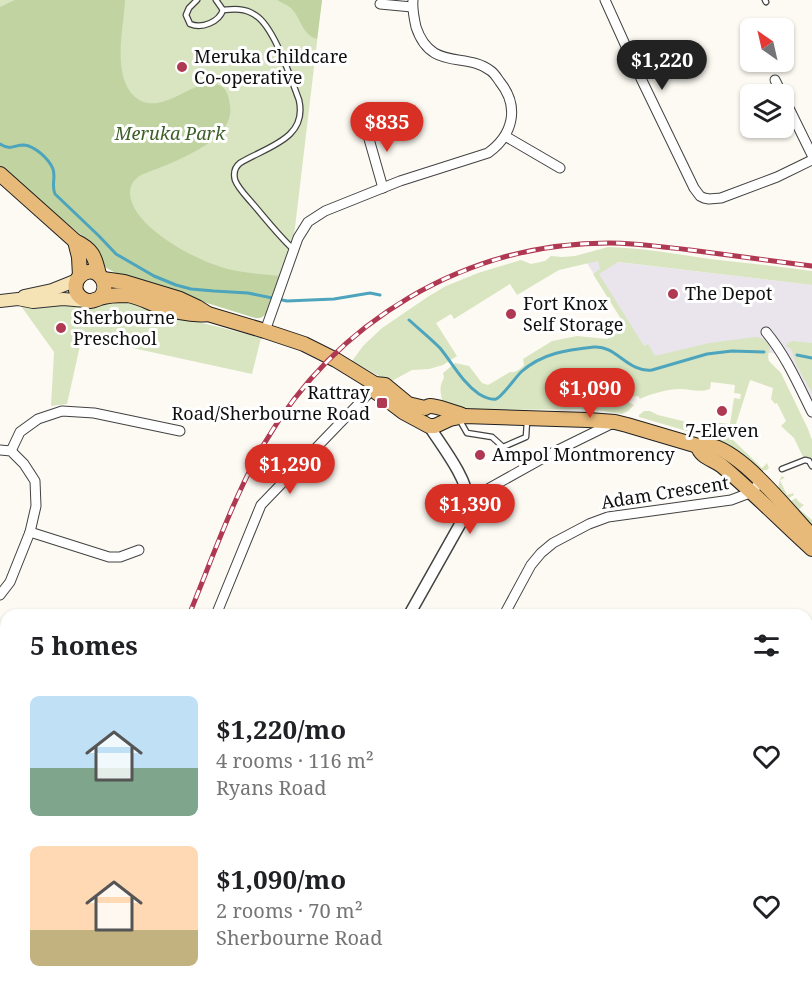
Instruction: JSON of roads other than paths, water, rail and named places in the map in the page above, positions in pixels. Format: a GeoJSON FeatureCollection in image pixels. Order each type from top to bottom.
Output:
{"type":"FeatureCollection","features":[{"type":"Feature","properties":{"kind":"main road"},"geometry":{"type":"LineString","coordinates":[[0,174],[94,256],[105,289],[93,299]]}},
{"type":"Feature","properties":{"kind":"main road"},"geometry":{"type":"LineString","coordinates":[[75,241],[79,257],[76,292],[79,296],[93,299]]}},
{"type":"Feature","properties":{"kind":"main road"},"geometry":{"type":"LineString","coordinates":[[0,301],[18,299],[60,287],[91,272],[180,300],[208,314],[266,331],[312,348],[375,384],[385,385],[408,404],[425,408],[432,405],[435,421]]}},
{"type":"Feature","properties":{"kind":"main road"},"geometry":{"type":"LineString","coordinates":[[18,299],[28,302],[93,299],[116,295],[131,296],[178,312],[208,314]]}},
{"type":"Feature","properties":{"kind":"main road"},"geometry":{"type":"LineString","coordinates":[[375,384],[377,393],[404,412],[435,421],[461,416],[615,422],[646,429],[698,446],[707,444],[718,448],[763,481],[812,536]]}},
{"type":"Feature","properties":{"kind":"main road"},"geometry":{"type":"LineString","coordinates":[[698,446],[701,454],[720,465],[812,549]]}},
{"type":"Feature","properties":{"kind":"street"},"geometry":{"type":"LineString","coordinates":[[605,0],[698,194],[704,198],[721,198],[777,177],[812,160]]}},
{"type":"Feature","properties":{"kind":"street"},"geometry":{"type":"LineString","coordinates":[[266,331],[293,249],[301,231],[314,217],[424,172],[488,153],[499,144],[510,124],[510,100],[504,87],[490,70],[448,59],[431,50],[418,32],[413,3],[380,4]]}},
{"type":"Feature","properties":{"kind":"street"},"geometry":{"type":"LineString","coordinates":[[775,80],[777,84]]}},
{"type":"Feature","properties":{"kind":"street"},"geometry":{"type":"LineString","coordinates":[[794,118],[812,155]]}},
{"type":"Feature","properties":{"kind":"street"},"geometry":{"type":"LineString","coordinates":[[365,125],[382,188]]}},
{"type":"Feature","properties":{"kind":"street"},"geometry":{"type":"LineString","coordinates":[[505,136],[560,168]]}},
{"type":"Feature","properties":{"kind":"street"},"geometry":{"type":"LineString","coordinates":[[766,332],[783,355],[812,412]]}},
{"type":"Feature","properties":{"kind":"street"},"geometry":{"type":"LineString","coordinates":[[218,609],[261,505],[375,384]]}},
{"type":"Feature","properties":{"kind":"street"},"geometry":{"type":"LineString","coordinates":[[11,451],[20,432],[39,419],[62,411],[94,413],[180,431]]}},
{"type":"Feature","properties":{"kind":"street"},"geometry":{"type":"LineString","coordinates":[[412,609],[468,507],[464,486],[435,421]]}},
{"type":"Feature","properties":{"kind":"street"},"geometry":{"type":"LineString","coordinates":[[468,500],[554,452],[615,422]]}},
{"type":"Feature","properties":{"kind":"street"},"geometry":{"type":"LineString","coordinates":[[0,450],[11,451],[24,464],[35,481],[36,506],[30,532],[10,582],[0,595]]}},
{"type":"Feature","properties":{"kind":"street","name":"Adam Crescent"},"geometry":{"type":"LineString","coordinates":[[507,609],[531,565],[541,553],[553,543],[595,521],[731,500],[751,492],[763,481]]}},
{"type":"Feature","properties":{"kind":"street"},"geometry":{"type":"LineString","coordinates":[[30,532],[109,557],[139,550]]}},
{"type":"Feature","properties":{"kind":"lane"},"geometry":{"type":"LineString","coordinates":[[197,0],[186,15],[190,24],[195,26],[214,21],[222,14],[223,9]]}},
{"type":"Feature","properties":{"kind":"lane"},"geometry":{"type":"LineString","coordinates":[[216,0],[223,9]]}},
{"type":"Feature","properties":{"kind":"lane"},"geometry":{"type":"LineString","coordinates":[[223,9],[247,11],[256,15],[263,22],[277,46],[299,100],[300,117],[294,130],[280,141],[238,164],[234,174],[236,182],[243,191],[293,249]]}},
{"type":"Feature","properties":{"kind":"lane"},"geometry":{"type":"LineString","coordinates":[[461,416],[467,433],[492,437],[503,447],[526,437],[528,419]]}},
{"type":"Feature","properties":{"kind":"lane"},"geometry":{"type":"LineString","coordinates":[[782,470],[805,460],[809,461],[812,466]]}},
{"type":"Feature","properties":{"kind":"waterway"},"geometry":{"type":"LineString","coordinates":[[0,144],[10,147],[24,145],[41,154],[53,169],[55,194],[116,254],[154,276],[176,285],[191,289],[248,293],[287,301],[334,299],[370,293],[380,295]]}},
{"type":"Feature","properties":{"kind":"waterway"},"geometry":{"type":"LineString","coordinates":[[409,320],[440,348],[473,389],[492,399],[499,398],[521,372],[537,360],[574,350],[602,348],[644,370],[652,370],[707,354],[732,351],[764,352]]}},
{"type":"Feature","properties":{"kind":"waterway"},"geometry":{"type":"LineString","coordinates":[[797,355],[812,358]]}},
{"type":"Feature","properties":{"kind":"railway"},"geometry":{"type":"LineString","coordinates":[[191,609],[253,464],[294,400],[328,361],[367,326],[410,297],[456,274],[504,257],[556,247],[609,243],[639,244],[812,266]]}},
{"type":"Feature","properties":{"kind":"place","name":"Meruka Childcare Co-operative"},"geometry":{"type":"Point","coordinates":[182,67]}},
{"type":"Feature","properties":{"kind":"place","name":"The Depot"},"geometry":{"type":"Point","coordinates":[673,294]}},
{"type":"Feature","properties":{"kind":"place","name":"Fort Knox Self Storage"},"geometry":{"type":"Point","coordinates":[511,314]}},
{"type":"Feature","properties":{"kind":"place","name":"Sherbourne Preschool"},"geometry":{"type":"Point","coordinates":[61,328]}},
{"type":"Feature","properties":{"kind":"place","name":"Rattray Road/Sherbourne Road"},"geometry":{"type":"Point","coordinates":[382,403]}},
{"type":"Feature","properties":{"kind":"place","name":"7-Eleven"},"geometry":{"type":"Point","coordinates":[722,411]}},
{"type":"Feature","properties":{"kind":"place","name":"Ampol Montmorency"},"geometry":{"type":"Point","coordinates":[480,455]}},
{"type":"Feature","properties":{"kind":"park label","name":"Meruka Park"},"geometry":{"type":"Point","coordinates":[170,134]}}]}
